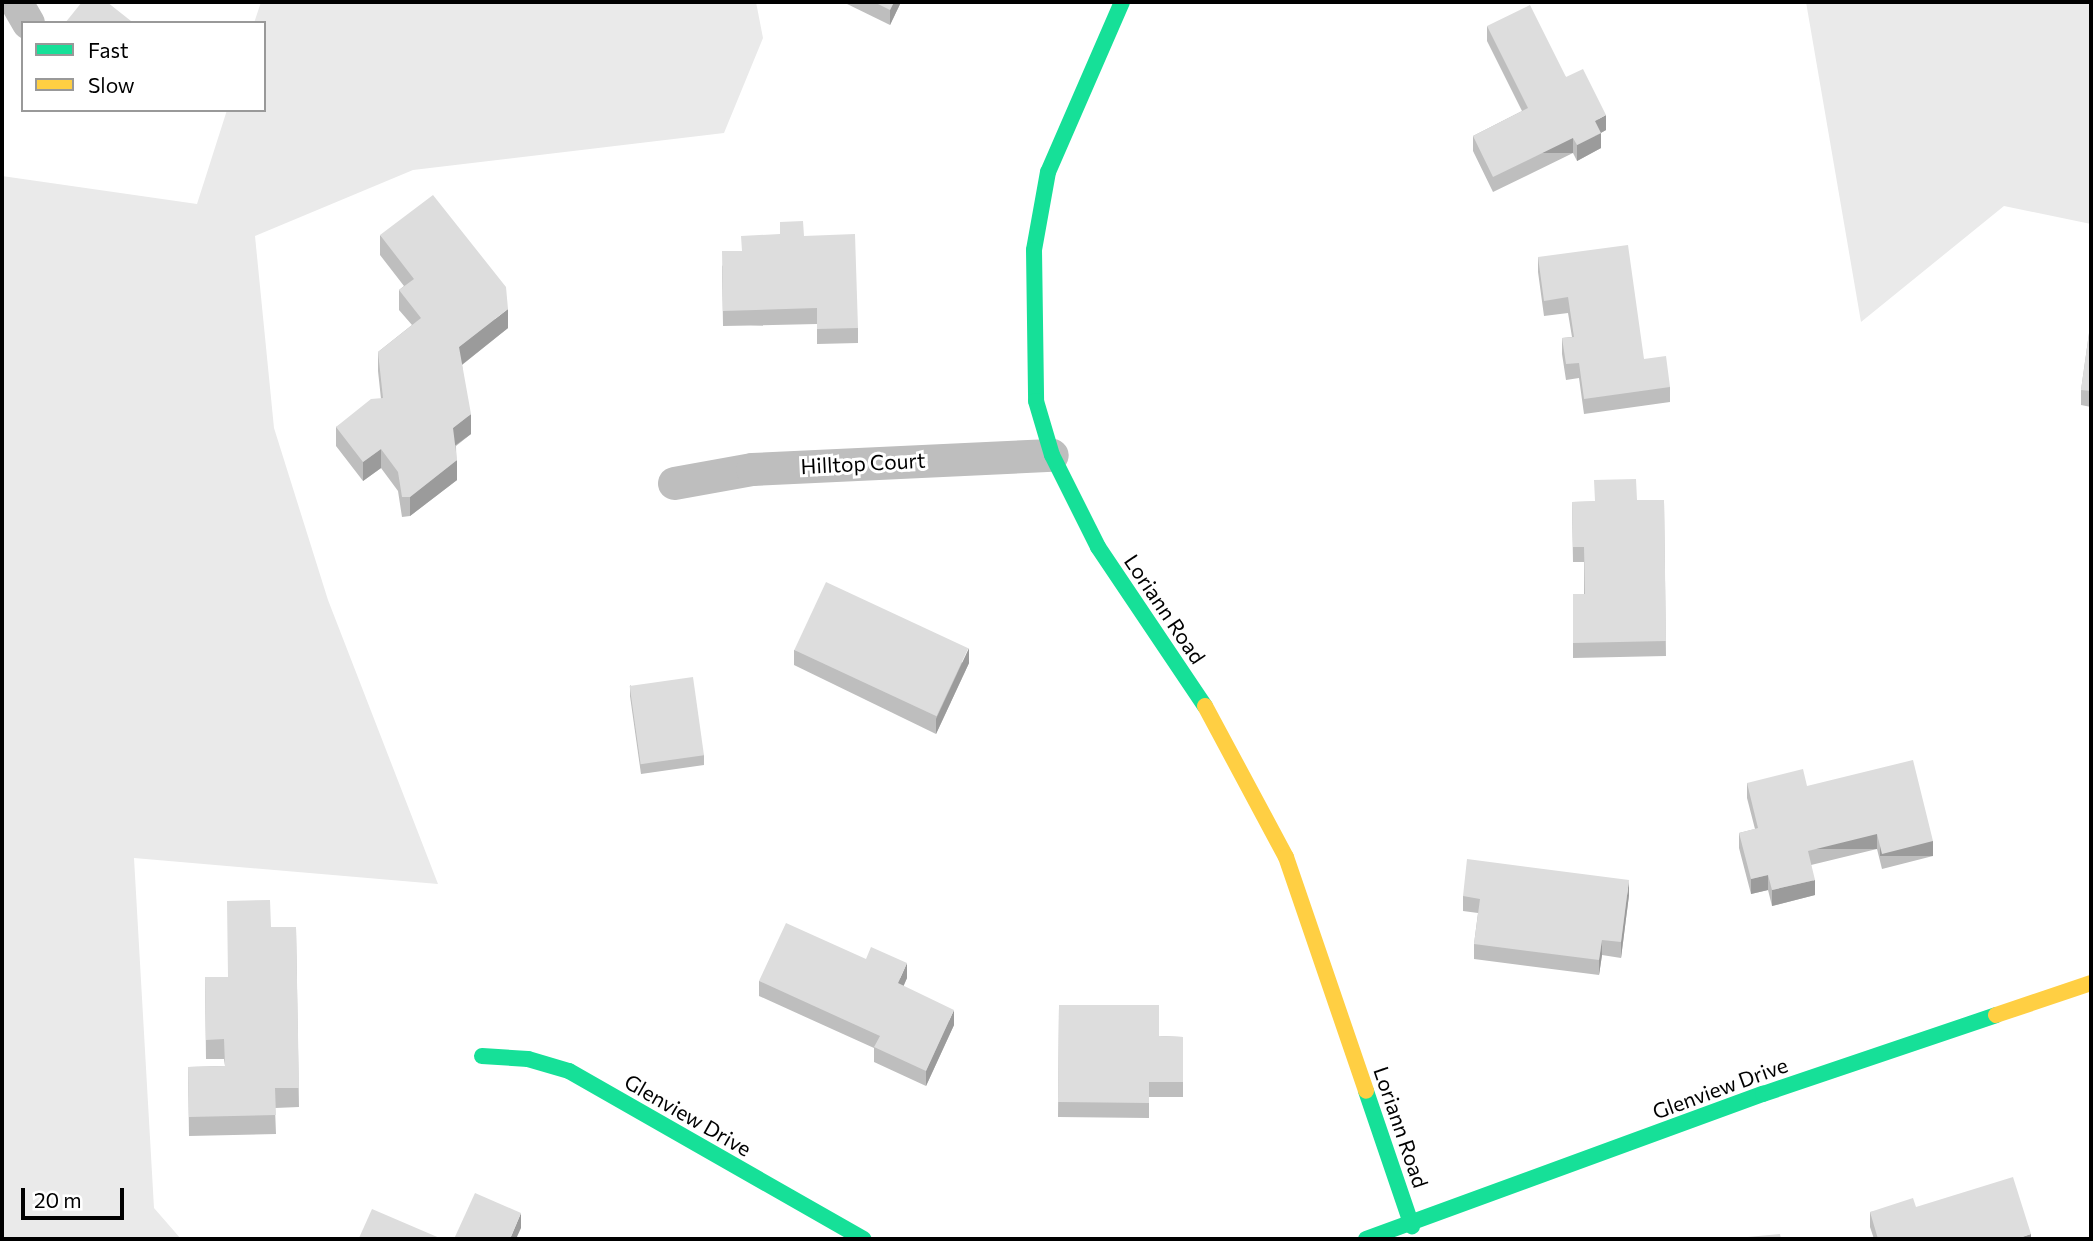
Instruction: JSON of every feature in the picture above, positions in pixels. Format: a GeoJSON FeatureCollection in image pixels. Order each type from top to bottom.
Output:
{"type":"FeatureCollection","features":[{"type":"Feature","properties":{"kind":"street"},"geometry":{"type":"LineString","coordinates":[[16,2],[27,21]]}},
{"type":"Feature","properties":{"kind":"street","name":"Loriann Road"},"geometry":{"type":"LineString","coordinates":[[1122,2],[1048,172],[1034,250],[1036,401],[1052,455],[1098,547],[1223,733],[1286,857],[1412,1226]]}},
{"type":"Feature","properties":{"kind":"street","name":"Hilltop Court"},"geometry":{"type":"LineString","coordinates":[[674,483],[752,469],[1052,455]]}},
{"type":"Feature","properties":{"kind":"street","name":"Glenview Drive"},"geometry":{"type":"LineString","coordinates":[[1366,1239],[1412,1226],[1763,1094],[2091,983]]}},
{"type":"Feature","properties":{"kind":"street","name":"Glenview Drive"},"geometry":{"type":"LineString","coordinates":[[482,1056],[528,1059],[569,1071],[863,1239]]}},
{"type":"Feature","properties":{"kind":"shaded area"},"geometry":{"type":"Polygon","coordinates":[[[261,2],[756,2],[763,38],[724,133],[413,170],[255,236],[274,428],[328,600],[438,884],[134,858],[154,1208],[181,1239],[2,1239],[2,176],[197,204],[226,112],[266,112],[266,21],[255,21],[261,2]]]}},
{"type":"Feature","properties":{"kind":"shaded area"},"geometry":{"type":"Polygon","coordinates":[[[1806,2],[2091,2],[2091,224],[2004,206],[1861,322],[1806,2]]]}},
{"type":"Feature","properties":{"kind":"building"},"geometry":{"type":"Polygon","coordinates":[[[82,2],[107,2],[131,21],[67,21],[82,2]]]}},
{"type":"Feature","properties":{"kind":"building"},"geometry":{"type":"Polygon","coordinates":[[[874,2],[894,2],[890,10],[874,2]]]}},
{"type":"Feature","properties":{"kind":"building"},"geometry":{"type":"Polygon","coordinates":[[[1530,5],[1566,77],[1583,69],[1606,115],[1595,121],[1601,133],[1577,145],[1573,138],[1493,177],[1473,136],[1528,108],[1487,26],[1530,5]]]}},
{"type":"Feature","properties":{"kind":"building"},"geometry":{"type":"Polygon","coordinates":[[[433,195],[506,287],[508,309],[459,347],[471,414],[453,428],[457,460],[410,497],[402,497],[398,472],[381,449],[363,462],[336,427],[371,399],[383,398],[378,352],[421,318],[399,290],[414,279],[380,235],[433,195]]]}},
{"type":"Feature","properties":{"kind":"building"},"geometry":{"type":"Polygon","coordinates":[[[803,221],[804,236],[855,234],[858,328],[817,329],[817,308],[723,311],[722,251],[742,251],[741,236],[780,234],[780,222],[803,221]]]}},
{"type":"Feature","properties":{"kind":"building"},"geometry":{"type":"Polygon","coordinates":[[[1628,245],[1644,359],[1666,356],[1670,387],[1584,399],[1579,363],[1566,364],[1562,338],[1574,337],[1568,297],[1544,301],[1538,257],[1628,245]]]}},
{"type":"Feature","properties":{"kind":"building"},"geometry":{"type":"Polygon","coordinates":[[[2091,319],[2091,391],[2081,390],[2091,319]]]}},
{"type":"Feature","properties":{"kind":"building"},"geometry":{"type":"Polygon","coordinates":[[[1636,479],[1637,500],[1664,500],[1666,641],[1573,643],[1573,594],[1585,594],[1584,547],[1573,547],[1572,502],[1595,501],[1594,480],[1636,479]]]}},
{"type":"Feature","properties":{"kind":"building"},"geometry":{"type":"Polygon","coordinates":[[[826,582],[968,648],[937,716],[794,650],[826,582]]]}},
{"type":"Feature","properties":{"kind":"building"},"geometry":{"type":"Polygon","coordinates":[[[693,677],[704,755],[641,764],[630,686],[693,677]]]}},
{"type":"Feature","properties":{"kind":"building"},"geometry":{"type":"Polygon","coordinates":[[[1913,760],[1933,841],[1882,854],[1877,834],[1808,851],[1815,880],[1772,890],[1768,875],[1751,879],[1739,833],[1758,828],[1747,783],[1803,769],[1807,786],[1913,760]]]}},
{"type":"Feature","properties":{"kind":"building"},"geometry":{"type":"Polygon","coordinates":[[[1467,859],[1629,880],[1621,942],[1602,940],[1599,960],[1474,944],[1480,899],[1463,896],[1467,859]]]}},
{"type":"Feature","properties":{"kind":"building"},"geometry":{"type":"Polygon","coordinates":[[[270,900],[271,927],[296,927],[299,1088],[275,1088],[276,1115],[189,1117],[188,1067],[225,1066],[224,1039],[206,1040],[205,977],[228,977],[227,901],[270,900]]]}},
{"type":"Feature","properties":{"kind":"building"},"geometry":{"type":"Polygon","coordinates":[[[786,923],[866,959],[871,947],[907,963],[898,983],[954,1010],[926,1071],[874,1047],[880,1036],[759,981],[786,923]]]}},
{"type":"Feature","properties":{"kind":"building"},"geometry":{"type":"Polygon","coordinates":[[[1059,1005],[1159,1005],[1159,1036],[1183,1037],[1183,1082],[1149,1082],[1149,1103],[1058,1102],[1059,1005]]]}},
{"type":"Feature","properties":{"kind":"building"},"geometry":{"type":"Polygon","coordinates":[[[2013,1177],[2031,1234],[2016,1239],[1878,1239],[1870,1212],[1913,1198],[1916,1207],[2013,1177]]]}},
{"type":"Feature","properties":{"kind":"building"},"geometry":{"type":"Polygon","coordinates":[[[475,1193],[521,1213],[510,1239],[454,1239],[475,1193]]]}},
{"type":"Feature","properties":{"kind":"building"},"geometry":{"type":"Polygon","coordinates":[[[372,1209],[442,1239],[359,1238],[372,1209]]]}},
{"type":"Feature","properties":{"kind":"building"},"geometry":{"type":"Polygon","coordinates":[[[1780,1234],[1781,1239],[1737,1239],[1737,1238],[1780,1234]]]}},
{"type":"Feature","properties":{"kind":"traffic: fast"},"geometry":{"type":"LineString","coordinates":[[1122,2],[1048,172],[1034,250],[1036,401],[1052,455],[1098,547],[1205,706]]}},
{"type":"Feature","properties":{"kind":"traffic: fast"},"geometry":{"type":"LineString","coordinates":[[1366,1239],[1763,1094],[1996,1015]]}},
{"type":"Feature","properties":{"kind":"traffic: fast"},"geometry":{"type":"LineString","coordinates":[[482,1056],[528,1059],[569,1071],[864,1239]]}},
{"type":"Feature","properties":{"kind":"traffic: fast"},"geometry":{"type":"LineString","coordinates":[[1366,1091],[1412,1226]]}},
{"type":"Feature","properties":{"kind":"traffic: slow"},"geometry":{"type":"LineString","coordinates":[[1205,706],[1286,857],[1366,1091]]}},
{"type":"Feature","properties":{"kind":"traffic: slow"},"geometry":{"type":"LineString","coordinates":[[1996,1015],[2091,983]]}}]}
